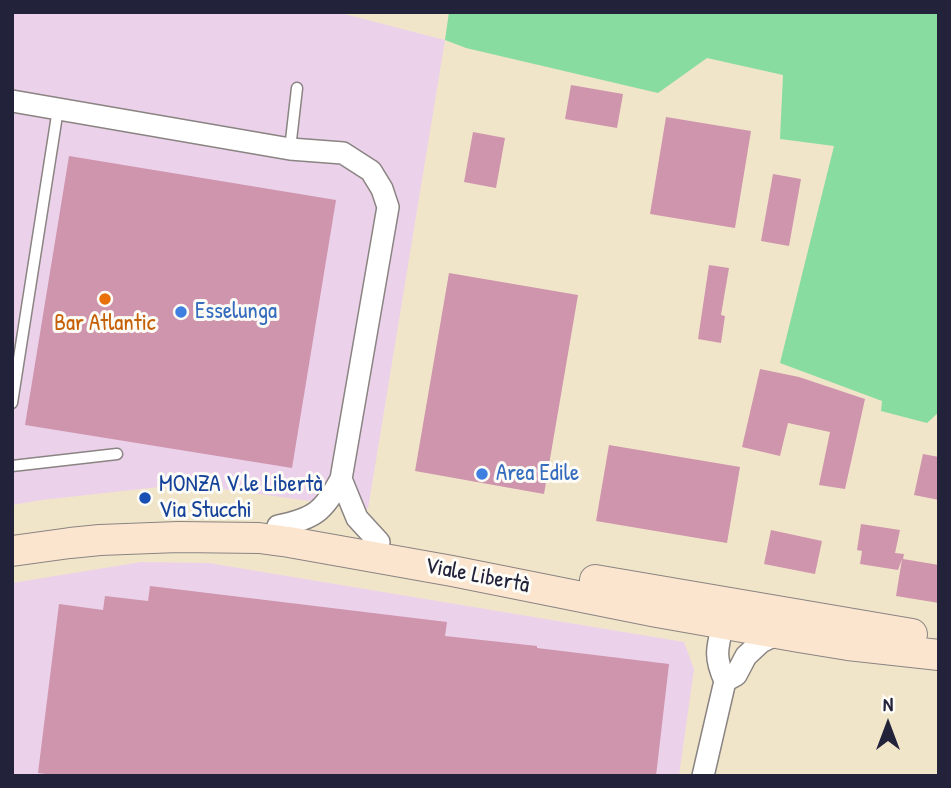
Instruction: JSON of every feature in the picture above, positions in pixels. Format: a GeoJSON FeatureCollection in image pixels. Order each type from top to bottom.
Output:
{"type":"FeatureCollection","features":[{"type":"Feature","properties":{"kind":"main road","name":"Viale Libertà"},"geometry":{"type":"LineString","coordinates":[[12,534],[143,522],[226,522],[316,530],[738,608],[848,645],[939,655]]}},
{"type":"Feature","properties":{"kind":"main road","name":"Viale Libertà"},"geometry":{"type":"LineString","coordinates":[[12,551],[100,540],[259,538],[452,571],[738,608]]}},
{"type":"Feature","properties":{"kind":"main road"},"geometry":{"type":"LineString","coordinates":[[793,625],[939,638]]}},
{"type":"Feature","properties":{"kind":"street"},"geometry":{"type":"LineString","coordinates":[[12,100],[290,149],[343,153],[370,171],[382,189],[388,207],[341,479],[326,504],[312,516],[278,526]]}},
{"type":"Feature","properties":{"kind":"street"},"geometry":{"type":"LineString","coordinates":[[341,479],[357,518],[379,542]]}},
{"type":"Feature","properties":{"kind":"street"},"geometry":{"type":"LineString","coordinates":[[703,776],[724,681],[718,666],[717,652],[738,608]]}},
{"type":"Feature","properties":{"kind":"street"},"geometry":{"type":"LineString","coordinates":[[724,681],[736,675],[746,656],[761,642],[793,625]]}},
{"type":"Feature","properties":{"kind":"lane"},"geometry":{"type":"LineString","coordinates":[[290,149],[297,88]]}},
{"type":"Feature","properties":{"kind":"lane"},"geometry":{"type":"LineString","coordinates":[[12,403],[58,108]]}},
{"type":"Feature","properties":{"kind":"lane"},"geometry":{"type":"LineString","coordinates":[[12,466],[117,454]]}},
{"type":"Feature","properties":{"kind":"shaded area"},"geometry":{"type":"Polygon","coordinates":[[[12,12],[337,12],[445,40],[368,509],[186,484],[12,505],[12,12]]]}},
{"type":"Feature","properties":{"kind":"shaded area"},"geometry":{"type":"Polygon","coordinates":[[[141,562],[209,563],[684,642],[694,669],[679,776],[12,776],[12,583],[141,562]]]}},
{"type":"Feature","properties":{"kind":"green space"},"geometry":{"type":"Polygon","coordinates":[[[449,12],[939,12],[939,412],[927,423],[881,411],[882,401],[780,363],[834,146],[780,139],[783,75],[707,58],[658,93],[466,48],[445,40],[449,12]]]}},
{"type":"Feature","properties":{"kind":"building"},"geometry":{"type":"Polygon","coordinates":[[[571,85],[623,94],[617,128],[565,119],[571,85]]]}},
{"type":"Feature","properties":{"kind":"building"},"geometry":{"type":"Polygon","coordinates":[[[666,117],[751,131],[735,228],[650,214],[666,117]]]}},
{"type":"Feature","properties":{"kind":"building"},"geometry":{"type":"Polygon","coordinates":[[[473,132],[505,138],[496,188],[464,182],[473,132]]]}},
{"type":"Feature","properties":{"kind":"building","name":"Esselunga"},"geometry":{"type":"Polygon","coordinates":[[[69,156],[336,200],[292,468],[25,425],[69,156]]]}},
{"type":"Feature","properties":{"kind":"building"},"geometry":{"type":"Polygon","coordinates":[[[773,174],[801,179],[789,246],[761,241],[773,174]]]}},
{"type":"Feature","properties":{"kind":"building"},"geometry":{"type":"Polygon","coordinates":[[[709,265],[729,268],[721,315],[725,316],[721,343],[698,339],[709,265]]]}},
{"type":"Feature","properties":{"kind":"building"},"geometry":{"type":"Polygon","coordinates":[[[449,273],[578,295],[544,494],[415,471],[449,273]]]}},
{"type":"Feature","properties":{"kind":"building"},"geometry":{"type":"Polygon","coordinates":[[[760,369],[799,377],[865,399],[845,489],[819,485],[830,432],[788,423],[780,456],[742,447],[760,369]]]}},
{"type":"Feature","properties":{"kind":"building"},"geometry":{"type":"Polygon","coordinates":[[[609,445],[740,467],[727,543],[596,521],[609,445]]]}},
{"type":"Feature","properties":{"kind":"building"},"geometry":{"type":"Polygon","coordinates":[[[923,454],[939,457],[939,500],[914,495],[923,454]]]}},
{"type":"Feature","properties":{"kind":"building"},"geometry":{"type":"Polygon","coordinates":[[[861,524],[900,530],[895,553],[904,554],[903,559],[939,565],[939,603],[896,596],[902,559],[898,570],[860,564],[862,551],[857,550],[861,524]]]}},
{"type":"Feature","properties":{"kind":"building"},"geometry":{"type":"Polygon","coordinates":[[[771,530],[822,541],[815,574],[764,564],[771,530]]]}},
{"type":"Feature","properties":{"kind":"building"},"geometry":{"type":"Polygon","coordinates":[[[150,586],[447,622],[445,636],[669,664],[656,776],[60,776],[38,773],[59,604],[103,610],[105,596],[148,601],[150,586]]]}},
{"type":"Feature","properties":{"kind":"place","name":"Bar Atlantic"},"geometry":{"type":"Point","coordinates":[105,299]}},
{"type":"Feature","properties":{"kind":"place","name":"Esselunga"},"geometry":{"type":"Point","coordinates":[181,312]}},
{"type":"Feature","properties":{"kind":"place","name":"Area Edile"},"geometry":{"type":"Point","coordinates":[482,474]}},
{"type":"Feature","properties":{"kind":"place","name":"MONZA V.le Libertà Via Stucchi"},"geometry":{"type":"Point","coordinates":[145,498]}}]}
